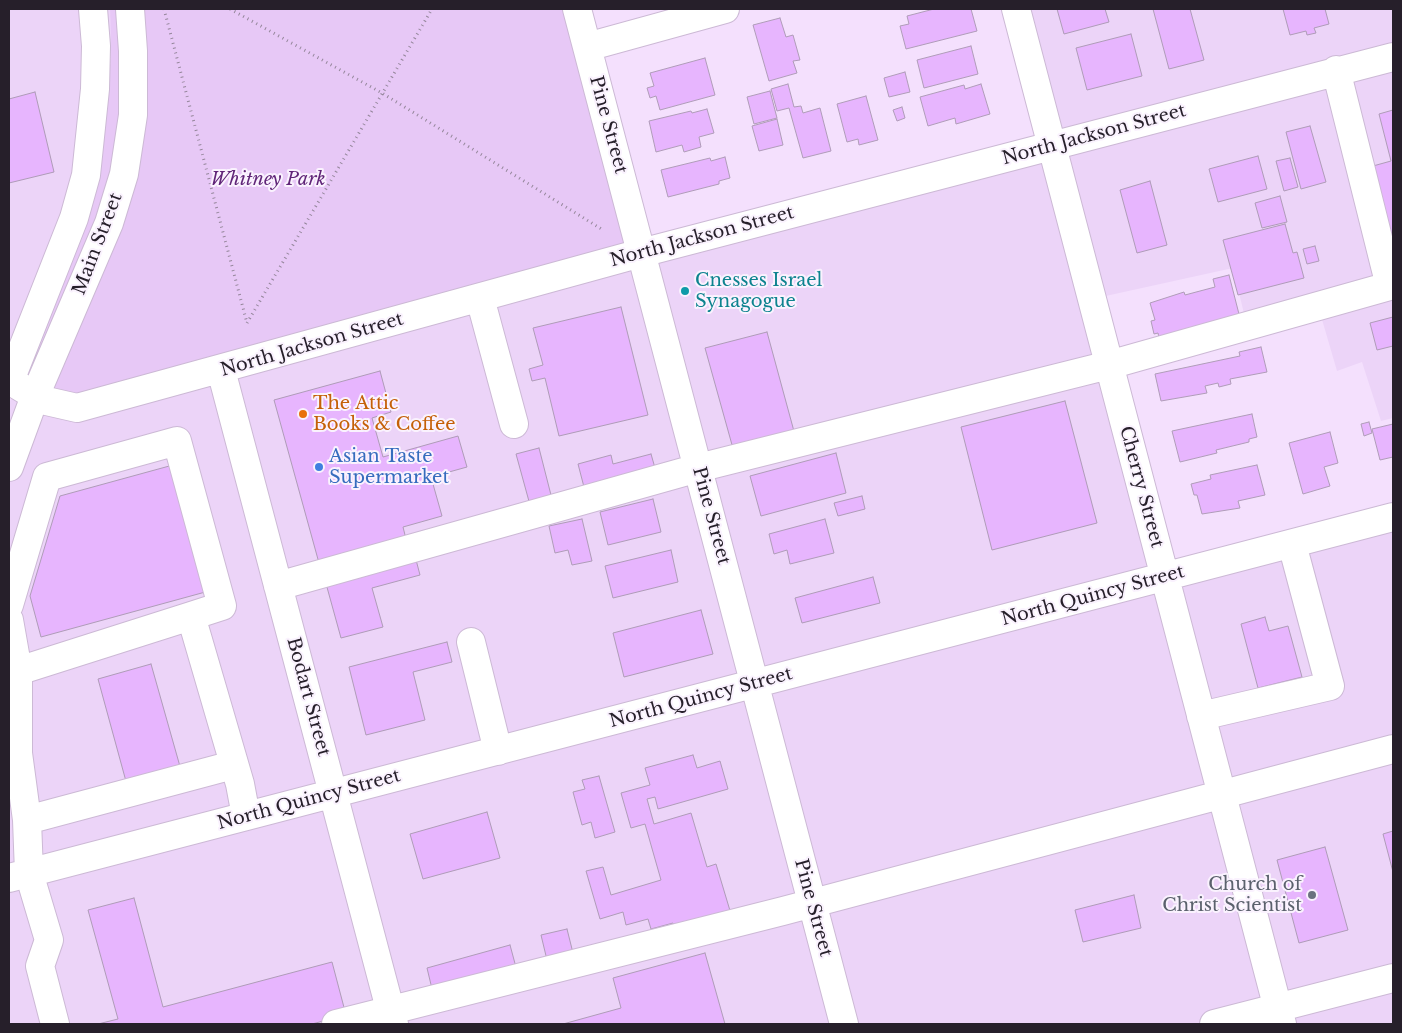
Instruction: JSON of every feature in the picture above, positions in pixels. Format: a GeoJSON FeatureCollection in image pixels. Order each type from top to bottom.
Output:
{"type":"FeatureCollection","features":[{"type":"Feature","properties":{"kind":"street","name":"Main Street"},"geometry":{"type":"LineString","coordinates":[[9,467],[16,385],[74,218],[86,175],[92,131],[95,81],[96,46],[93,9]]}},
{"type":"Feature","properties":{"kind":"street","name":"Main Street"},"geometry":{"type":"LineString","coordinates":[[16,385],[109,223],[124,174],[133,115],[133,51],[130,9]]}},
{"type":"Feature","properties":{"kind":"street","name":"Pine Street"},"geometry":{"type":"LineString","coordinates":[[577,9],[844,1024]]}},
{"type":"Feature","properties":{"kind":"street"},"geometry":{"type":"LineString","coordinates":[[587,47],[725,9]]}},
{"type":"Feature","properties":{"kind":"street","name":"Cherry Street"},"geometry":{"type":"LineString","coordinates":[[1016,9],[1280,1016]]}},
{"type":"Feature","properties":{"kind":"street","name":"North Jackson Street"},"geometry":{"type":"LineString","coordinates":[[16,385],[42,400],[77,408],[222,370],[641,253],[1336,70],[1393,57]]}},
{"type":"Feature","properties":{"kind":"street"},"geometry":{"type":"LineString","coordinates":[[278,586],[698,468],[1109,365],[1391,286],[1336,70]]}},
{"type":"Feature","properties":{"kind":"street"},"geometry":{"type":"LineString","coordinates":[[480,298],[514,424]]}},
{"type":"Feature","properties":{"kind":"street","name":"Bodart Street"},"geometry":{"type":"LineString","coordinates":[[222,370],[392,1017]]}},
{"type":"Feature","properties":{"kind":"street"},"geometry":{"type":"LineString","coordinates":[[9,604],[47,477],[177,441],[222,606],[18,671]]}},
{"type":"Feature","properties":{"kind":"street","name":"North Quincy Street"},"geometry":{"type":"LineString","coordinates":[[19,876],[1393,517]]}},
{"type":"Feature","properties":{"kind":"street"},"geometry":{"type":"LineString","coordinates":[[1201,716],[1330,686],[1292,544]]}},
{"type":"Feature","properties":{"kind":"street"},"geometry":{"type":"LineString","coordinates":[[191,616],[240,784],[246,816]]}},
{"type":"Feature","properties":{"kind":"street"},"geometry":{"type":"LineString","coordinates":[[9,620],[18,671],[18,753],[27,820],[19,876],[49,940],[40,966],[56,1024]]}},
{"type":"Feature","properties":{"kind":"street"},"geometry":{"type":"LineString","coordinates":[[471,642],[498,751]]}},
{"type":"Feature","properties":{"kind":"street"},"geometry":{"type":"LineString","coordinates":[[336,1024],[392,1017],[1222,793],[1393,749]]}},
{"type":"Feature","properties":{"kind":"street"},"geometry":{"type":"LineString","coordinates":[[27,820],[233,765]]}},
{"type":"Feature","properties":{"kind":"street"},"geometry":{"type":"LineString","coordinates":[[1214,1024],[1280,1016],[1393,978]]}},
{"type":"Feature","properties":{"kind":"path"},"geometry":{"type":"LineString","coordinates":[[164,9],[247,323],[432,9]]}},
{"type":"Feature","properties":{"kind":"path"},"geometry":{"type":"LineString","coordinates":[[230,9],[382,93],[603,230]]}},
{"type":"Feature","properties":{"kind":"shaded area"},"geometry":{"type":"Polygon","coordinates":[[[9,9],[110,9],[111,51],[107,109],[98,166],[16,384],[1052,146],[1016,9],[1393,9],[1393,418],[1381,421],[1362,362],[1337,371],[1321,316],[1247,326],[1233,268],[1092,299],[1165,577],[1393,517],[1393,1024],[9,1024],[9,404],[16,385],[9,379],[9,9]]]}},
{"type":"Feature","properties":{"kind":"green space","name":"Whitney Park"},"geometry":{"type":"Polygon","coordinates":[[[110,9],[577,9],[641,253],[77,408],[16,385],[98,166],[107,109],[111,51],[110,9]]]}},
{"type":"Feature","properties":{"kind":"building"},"geometry":{"type":"Polygon","coordinates":[[[934,9],[971,9],[977,31],[906,49],[900,26],[909,24],[907,16],[934,9]]]}},
{"type":"Feature","properties":{"kind":"building"},"geometry":{"type":"Polygon","coordinates":[[[1057,9],[1105,9],[1109,22],[1064,34],[1057,9]]]}},
{"type":"Feature","properties":{"kind":"building"},"geometry":{"type":"Polygon","coordinates":[[[1153,9],[1190,9],[1204,60],[1169,69],[1153,9]]]}},
{"type":"Feature","properties":{"kind":"building"},"geometry":{"type":"Polygon","coordinates":[[[1283,9],[1325,9],[1329,24],[1314,28],[1316,33],[1307,35],[1306,31],[1290,35],[1283,9]]]}},
{"type":"Feature","properties":{"kind":"building"},"geometry":{"type":"Polygon","coordinates":[[[780,18],[786,37],[793,35],[800,60],[793,61],[797,73],[769,81],[753,25],[780,18]]]}},
{"type":"Feature","properties":{"kind":"building"},"geometry":{"type":"Polygon","coordinates":[[[1131,34],[1142,76],[1087,90],[1076,48],[1131,34]]]}},
{"type":"Feature","properties":{"kind":"building"},"geometry":{"type":"Polygon","coordinates":[[[971,46],[978,74],[924,88],[917,60],[971,46]]]}},
{"type":"Feature","properties":{"kind":"building"},"geometry":{"type":"Polygon","coordinates":[[[705,58],[715,95],[660,110],[656,96],[650,98],[647,88],[654,86],[650,73],[705,58]]]}},
{"type":"Feature","properties":{"kind":"building"},"geometry":{"type":"Polygon","coordinates":[[[905,72],[910,92],[889,97],[884,78],[905,72]]]}},
{"type":"Feature","properties":{"kind":"building"},"geometry":{"type":"Polygon","coordinates":[[[788,84],[794,107],[801,106],[803,113],[820,108],[831,151],[803,158],[789,108],[777,111],[771,89],[788,84]]]}},
{"type":"Feature","properties":{"kind":"building"},"geometry":{"type":"Polygon","coordinates":[[[981,84],[990,114],[956,124],[955,118],[928,126],[920,97],[964,85],[965,89],[981,84]]]}},
{"type":"Feature","properties":{"kind":"building"},"geometry":{"type":"Polygon","coordinates":[[[770,91],[777,118],[754,124],[747,97],[770,91]]]}},
{"type":"Feature","properties":{"kind":"building"},"geometry":{"type":"Polygon","coordinates":[[[35,92],[54,172],[9,183],[9,99],[35,92]]]}},
{"type":"Feature","properties":{"kind":"building"},"geometry":{"type":"Polygon","coordinates":[[[866,96],[878,140],[859,145],[858,139],[847,142],[837,104],[866,96]]]}},
{"type":"Feature","properties":{"kind":"building"},"geometry":{"type":"Polygon","coordinates":[[[902,107],[905,118],[897,121],[893,110],[902,107]]]}},
{"type":"Feature","properties":{"kind":"building"},"geometry":{"type":"Polygon","coordinates":[[[707,109],[714,133],[699,137],[701,147],[684,152],[682,145],[656,152],[649,121],[707,109]]]}},
{"type":"Feature","properties":{"kind":"building"},"geometry":{"type":"Polygon","coordinates":[[[1393,110],[1392,241],[1373,166],[1391,161],[1379,114],[1393,110]]]}},
{"type":"Feature","properties":{"kind":"building"},"geometry":{"type":"Polygon","coordinates":[[[777,119],[783,145],[759,151],[752,126],[777,119]]]}},
{"type":"Feature","properties":{"kind":"building"},"geometry":{"type":"Polygon","coordinates":[[[1310,126],[1326,182],[1301,189],[1286,132],[1310,126]]]}},
{"type":"Feature","properties":{"kind":"building"},"geometry":{"type":"Polygon","coordinates":[[[1258,156],[1267,189],[1218,202],[1209,169],[1258,156]]]}},
{"type":"Feature","properties":{"kind":"building"},"geometry":{"type":"Polygon","coordinates":[[[725,157],[730,178],[719,181],[719,184],[668,197],[661,170],[710,158],[711,161],[725,157]]]}},
{"type":"Feature","properties":{"kind":"building"},"geometry":{"type":"Polygon","coordinates":[[[1290,158],[1298,187],[1284,191],[1276,161],[1290,158]]]}},
{"type":"Feature","properties":{"kind":"building"},"geometry":{"type":"Polygon","coordinates":[[[1150,181],[1167,245],[1137,253],[1120,190],[1150,181]]]}},
{"type":"Feature","properties":{"kind":"building"},"geometry":{"type":"Polygon","coordinates":[[[1280,196],[1287,222],[1262,228],[1255,203],[1280,196]]]}},
{"type":"Feature","properties":{"kind":"building"},"geometry":{"type":"Polygon","coordinates":[[[1285,224],[1293,253],[1297,252],[1304,278],[1238,295],[1223,240],[1285,224]]]}},
{"type":"Feature","properties":{"kind":"building"},"geometry":{"type":"Polygon","coordinates":[[[1315,246],[1319,261],[1307,264],[1303,249],[1315,246]]]}},
{"type":"Feature","properties":{"kind":"building"},"geometry":{"type":"Polygon","coordinates":[[[1229,275],[1240,318],[1224,319],[1159,338],[1158,333],[1154,334],[1151,321],[1155,320],[1150,303],[1184,292],[1185,295],[1215,287],[1213,279],[1229,275]]]}},
{"type":"Feature","properties":{"kind":"building"},"geometry":{"type":"Polygon","coordinates":[[[621,307],[648,415],[559,436],[545,378],[532,381],[529,369],[543,365],[533,328],[621,307]]]}},
{"type":"Feature","properties":{"kind":"building"},"geometry":{"type":"Polygon","coordinates":[[[1393,317],[1393,346],[1377,350],[1370,323],[1393,317]]]}},
{"type":"Feature","properties":{"kind":"building"},"geometry":{"type":"Polygon","coordinates":[[[767,332],[795,435],[734,452],[705,348],[767,332]]]}},
{"type":"Feature","properties":{"kind":"building"},"geometry":{"type":"Polygon","coordinates":[[[1261,347],[1267,372],[1230,379],[1231,384],[1219,387],[1218,383],[1205,386],[1207,393],[1161,401],[1155,374],[1240,356],[1239,352],[1261,347]]]}},
{"type":"Feature","properties":{"kind":"building"},"geometry":{"type":"Polygon","coordinates":[[[380,371],[391,412],[372,418],[383,457],[458,436],[467,467],[431,477],[442,516],[403,527],[406,539],[319,563],[274,400],[380,371]]]}},
{"type":"Feature","properties":{"kind":"building"},"geometry":{"type":"Polygon","coordinates":[[[1065,401],[1097,523],[992,550],[961,427],[1065,401]]]}},
{"type":"Feature","properties":{"kind":"building"},"geometry":{"type":"Polygon","coordinates":[[[1252,414],[1257,437],[1249,439],[1249,442],[1216,450],[1217,453],[1180,462],[1172,431],[1252,414]]]}},
{"type":"Feature","properties":{"kind":"building"},"geometry":{"type":"Polygon","coordinates":[[[1369,422],[1372,433],[1364,436],[1361,424],[1369,422]]]}},
{"type":"Feature","properties":{"kind":"building"},"geometry":{"type":"Polygon","coordinates":[[[1393,424],[1393,457],[1380,460],[1372,429],[1393,424]]]}},
{"type":"Feature","properties":{"kind":"building"},"geometry":{"type":"Polygon","coordinates":[[[1330,432],[1338,463],[1324,467],[1330,486],[1303,494],[1289,443],[1330,432]]]}},
{"type":"Feature","properties":{"kind":"building"},"geometry":{"type":"Polygon","coordinates":[[[539,448],[552,499],[530,505],[516,454],[539,448]]]}},
{"type":"Feature","properties":{"kind":"building"},"geometry":{"type":"Polygon","coordinates":[[[836,453],[846,493],[761,516],[750,476],[836,453]]]}},
{"type":"Feature","properties":{"kind":"building"},"geometry":{"type":"Polygon","coordinates":[[[651,454],[655,468],[584,487],[578,464],[611,455],[613,464],[651,454]]]}},
{"type":"Feature","properties":{"kind":"building"},"geometry":{"type":"Polygon","coordinates":[[[173,465],[209,591],[41,637],[30,596],[60,496],[173,465]]]}},
{"type":"Feature","properties":{"kind":"building"},"geometry":{"type":"Polygon","coordinates":[[[1257,465],[1265,495],[1238,501],[1240,508],[1202,514],[1197,495],[1194,495],[1191,484],[1211,479],[1210,475],[1257,465]]]}},
{"type":"Feature","properties":{"kind":"building"},"geometry":{"type":"Polygon","coordinates":[[[862,496],[865,509],[838,516],[834,503],[862,496]]]}},
{"type":"Feature","properties":{"kind":"building"},"geometry":{"type":"Polygon","coordinates":[[[653,499],[661,532],[608,545],[600,512],[653,499]]]}},
{"type":"Feature","properties":{"kind":"building"},"geometry":{"type":"Polygon","coordinates":[[[582,519],[592,561],[572,565],[568,550],[555,553],[549,526],[582,519]]]}},
{"type":"Feature","properties":{"kind":"building"},"geometry":{"type":"Polygon","coordinates":[[[825,519],[834,553],[790,564],[787,550],[774,554],[769,534],[825,519]]]}},
{"type":"Feature","properties":{"kind":"building"},"geometry":{"type":"Polygon","coordinates":[[[671,550],[678,582],[613,598],[605,566],[671,550]]]}},
{"type":"Feature","properties":{"kind":"building"},"geometry":{"type":"Polygon","coordinates":[[[415,556],[420,575],[372,588],[383,627],[341,638],[325,580],[415,556]]]}},
{"type":"Feature","properties":{"kind":"building"},"geometry":{"type":"Polygon","coordinates":[[[873,577],[880,603],[802,623],[795,598],[873,577]]]}},
{"type":"Feature","properties":{"kind":"building"},"geometry":{"type":"Polygon","coordinates":[[[701,610],[713,654],[624,677],[613,633],[701,610]]]}},
{"type":"Feature","properties":{"kind":"building"},"geometry":{"type":"Polygon","coordinates":[[[1265,617],[1269,631],[1288,626],[1302,677],[1258,688],[1241,624],[1265,617]]]}},
{"type":"Feature","properties":{"kind":"building"},"geometry":{"type":"Polygon","coordinates":[[[447,642],[452,662],[413,672],[425,720],[366,735],[349,667],[447,642]]]}},
{"type":"Feature","properties":{"kind":"building"},"geometry":{"type":"Polygon","coordinates":[[[151,664],[181,770],[127,785],[98,679],[151,664]]]}},
{"type":"Feature","properties":{"kind":"building"},"geometry":{"type":"Polygon","coordinates":[[[693,755],[697,768],[720,761],[728,789],[658,809],[655,797],[647,799],[654,824],[691,813],[707,867],[716,864],[731,914],[675,930],[673,923],[651,929],[648,919],[626,925],[623,912],[600,919],[586,871],[603,867],[611,895],[661,880],[645,824],[631,828],[621,793],[650,785],[645,768],[693,755]]]}},
{"type":"Feature","properties":{"kind":"building"},"geometry":{"type":"Polygon","coordinates":[[[599,776],[615,832],[595,838],[591,822],[582,825],[573,792],[585,789],[582,780],[599,776]]]}},
{"type":"Feature","properties":{"kind":"building"},"geometry":{"type":"Polygon","coordinates":[[[487,812],[500,858],[423,879],[410,834],[487,812]]]}},
{"type":"Feature","properties":{"kind":"building"},"geometry":{"type":"Polygon","coordinates":[[[1393,831],[1393,872],[1383,834],[1393,831]]]}},
{"type":"Feature","properties":{"kind":"building","name":"Church of Christ Scientist"},"geometry":{"type":"Polygon","coordinates":[[[1325,847],[1348,930],[1299,943],[1277,860],[1325,847]]]}},
{"type":"Feature","properties":{"kind":"building"},"geometry":{"type":"Polygon","coordinates":[[[1134,895],[1141,928],[1083,942],[1075,910],[1134,895]]]}},
{"type":"Feature","properties":{"kind":"building"},"geometry":{"type":"Polygon","coordinates":[[[134,898],[163,1007],[332,962],[346,1015],[312,1024],[98,1024],[118,1019],[88,910],[134,898]]]}},
{"type":"Feature","properties":{"kind":"building"},"geometry":{"type":"Polygon","coordinates":[[[567,929],[573,953],[547,960],[541,935],[567,929]]]}},
{"type":"Feature","properties":{"kind":"building"},"geometry":{"type":"Polygon","coordinates":[[[510,945],[517,971],[433,993],[427,968],[510,945]]]}},
{"type":"Feature","properties":{"kind":"building"},"geometry":{"type":"Polygon","coordinates":[[[705,953],[725,1024],[563,1024],[621,1008],[613,978],[705,953]]]}},
{"type":"Feature","properties":{"kind":"place","name":"Cnesses Israel Synagogue"},"geometry":{"type":"Point","coordinates":[685,291]}},
{"type":"Feature","properties":{"kind":"place","name":"The Attic Books & Coffee"},"geometry":{"type":"Point","coordinates":[303,414]}},
{"type":"Feature","properties":{"kind":"place","name":"Asian Taste Supermarket"},"geometry":{"type":"Point","coordinates":[319,467]}},
{"type":"Feature","properties":{"kind":"place","name":"Church of Christ Scientist"},"geometry":{"type":"Point","coordinates":[1312,895]}}]}
